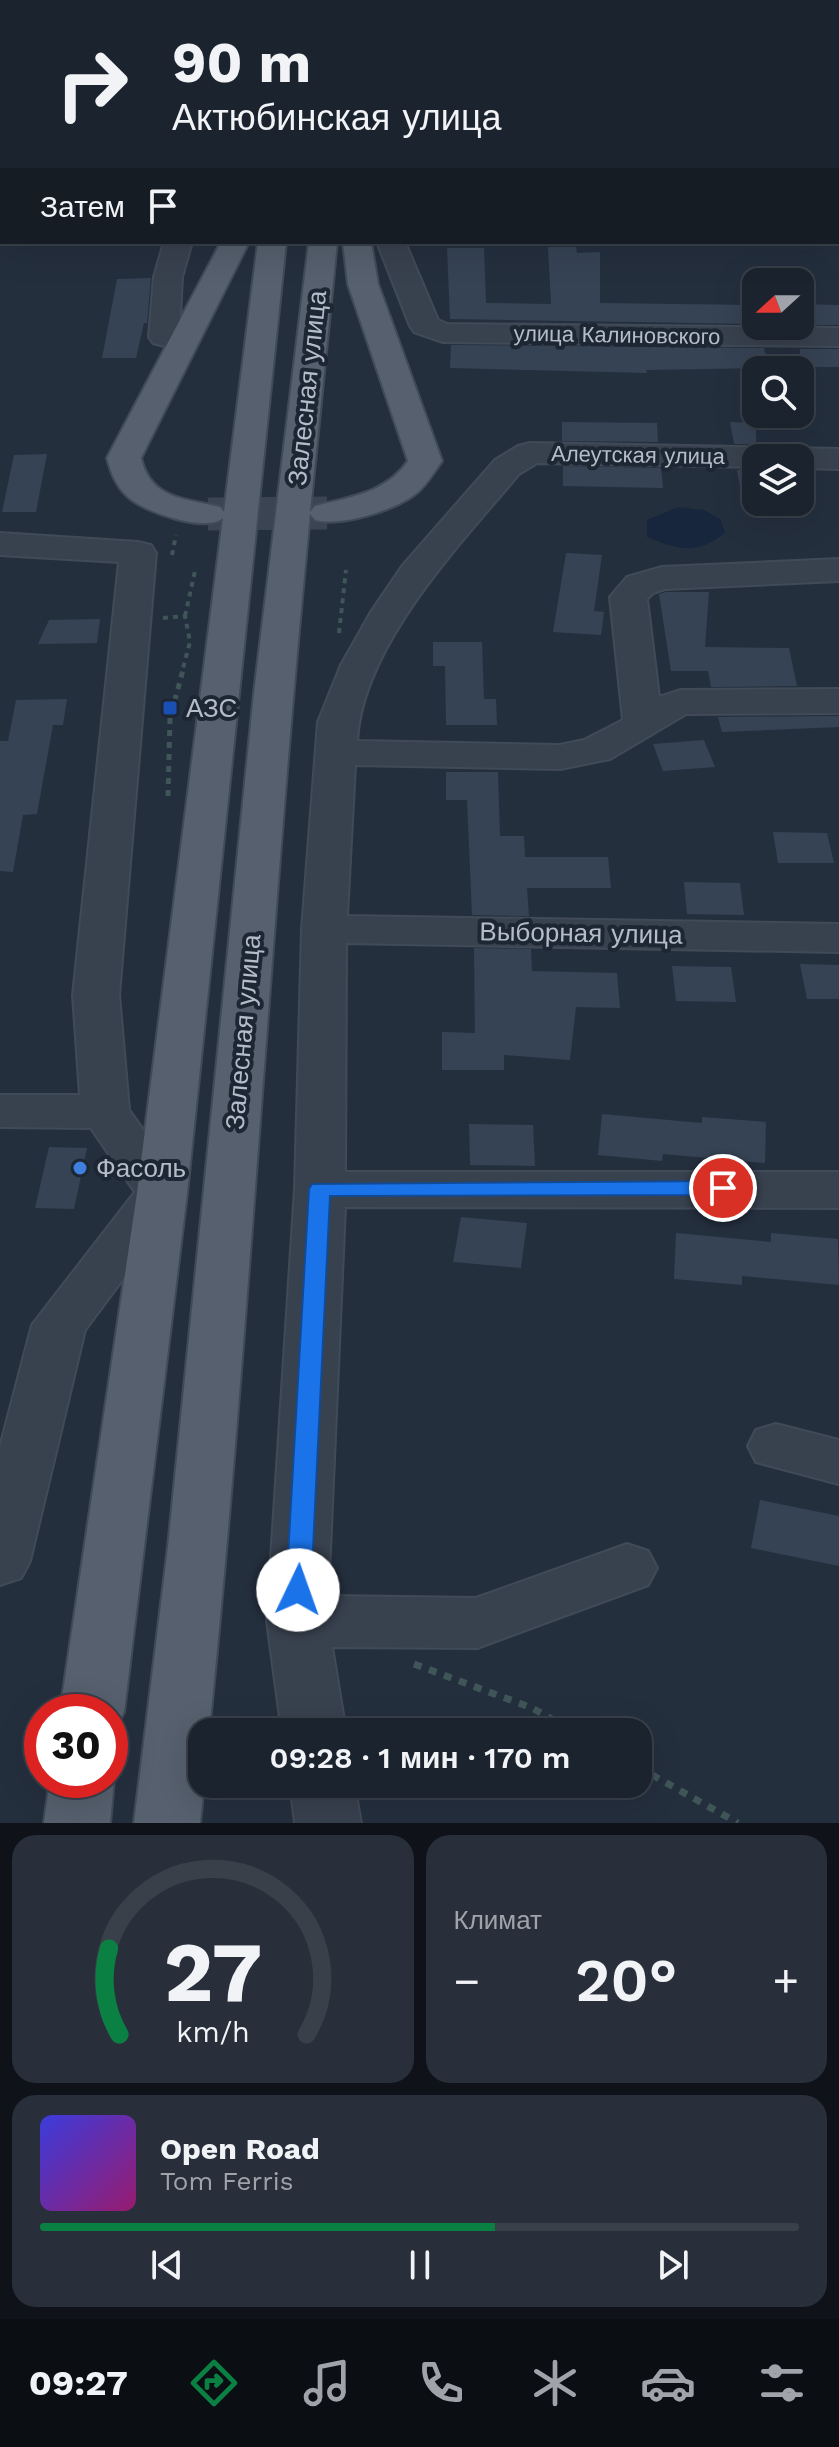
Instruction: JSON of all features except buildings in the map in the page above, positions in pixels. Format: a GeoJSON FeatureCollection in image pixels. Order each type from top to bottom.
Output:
{"type":"FeatureCollection","features":[{"type":"Feature","properties":{"kind":"main road"},"geometry":{"type":"LineString","coordinates":[[208,514],[174,508],[142,493],[126,476],[124,458],[234,244]]}},
{"type":"Feature","properties":{"kind":"main road","name":"Залесная улица"},"geometry":{"type":"LineString","coordinates":[[94,1694],[162,1193],[272,244]]}},
{"type":"Feature","properties":{"kind":"main road","name":"Залесная улица"},"geometry":{"type":"LineString","coordinates":[[167,1823],[198,1547],[273,693],[323,244]]}},
{"type":"Feature","properties":{"kind":"main road"},"geometry":{"type":"LineString","coordinates":[[327,513],[379,502],[413,481],[425,461],[363,284],[357,244]]}},
{"type":"Feature","properties":{"kind":"main road"},"geometry":{"type":"LineString","coordinates":[[77,1823],[80,1798]]}},
{"type":"Feature","properties":{"kind":"street"},"geometry":{"type":"LineString","coordinates":[[164,337],[168,277],[177,244]]}},
{"type":"Feature","properties":{"kind":"street","name":"улица Калиновского"},"geometry":{"type":"LineString","coordinates":[[392,244],[425,326],[443,333],[839,337]]}},
{"type":"Feature","properties":{"kind":"street","name":"Алеутская улица"},"geometry":{"type":"LineString","coordinates":[[337,753],[338,722],[360,665],[389,612],[416,573],[507,467],[530,453],[742,457]]}},
{"type":"Feature","properties":{"kind":"street"},"geometry":{"type":"LineString","coordinates":[[814,458],[839,459]]}},
{"type":"Feature","properties":{"kind":"street"},"geometry":{"type":"LineString","coordinates":[[0,544],[138,553],[96,995],[105,1112],[162,1193],[59,1325],[0,1561]]}},
{"type":"Feature","properties":{"kind":"street"},"geometry":{"type":"LineString","coordinates":[[643,725],[628,597],[640,585],[662,578],[839,570]]}},
{"type":"Feature","properties":{"kind":"street"},"geometry":{"type":"LineString","coordinates":[[312,1718],[297,1621],[320,1189],[324,929],[337,753],[560,757],[596,750],[643,725],[662,709],[681,702],[839,701]]}},
{"type":"Feature","properties":{"kind":"street","name":"Выборная улица"},"geometry":{"type":"LineString","coordinates":[[324,929],[839,938]]}},
{"type":"Feature","properties":{"kind":"street"},"geometry":{"type":"LineString","coordinates":[[0,1111],[105,1112]]}},
{"type":"Feature","properties":{"kind":"street"},"geometry":{"type":"LineString","coordinates":[[320,1189],[839,1190]]}},
{"type":"Feature","properties":{"kind":"street"},"geometry":{"type":"LineString","coordinates":[[776,1446],[839,1462]]}},
{"type":"Feature","properties":{"kind":"street"},"geometry":{"type":"LineString","coordinates":[[297,1621],[477,1623],[627,1568]]}},
{"type":"Feature","properties":{"kind":"street"},"geometry":{"type":"LineString","coordinates":[[324,1798],[328,1823]]}},
{"type":"Feature","properties":{"kind":"path"},"geometry":{"type":"LineString","coordinates":[[342,625],[346,570]]}},
{"type":"Feature","properties":{"kind":"path"},"geometry":{"type":"LineString","coordinates":[[185,616],[195,571]]}},
{"type":"Feature","properties":{"kind":"path"},"geometry":{"type":"LineString","coordinates":[[400,1659],[532,1708],[550,1718]]}},
{"type":"Feature","properties":{"kind":"path"},"geometry":{"type":"LineString","coordinates":[[652,1775],[738,1823]]}},
{"type":"Feature","properties":{"kind":"water"},"geometry":{"type":"Polygon","coordinates":[[[678,507],[704,510],[720,519],[725,533],[705,545],[687,548],[647,537],[647,520],[678,507]]]}},
{"type":"Feature","properties":{"kind":"tunnel"},"geometry":{"type":"LineString","coordinates":[[208,514],[327,513]]}},
{"type":"Feature","properties":{"kind":"place","name":"АЗС"},"geometry":{"type":"Point","coordinates":[170,708]}},
{"type":"Feature","properties":{"kind":"place","name":"Фасоль"},"geometry":{"type":"Point","coordinates":[80,1168]}},
{"type":"Feature","properties":{"kind":"route"},"geometry":{"type":"LineString","coordinates":[[298,1590],[320,1189],[723,1188]]}}]}
